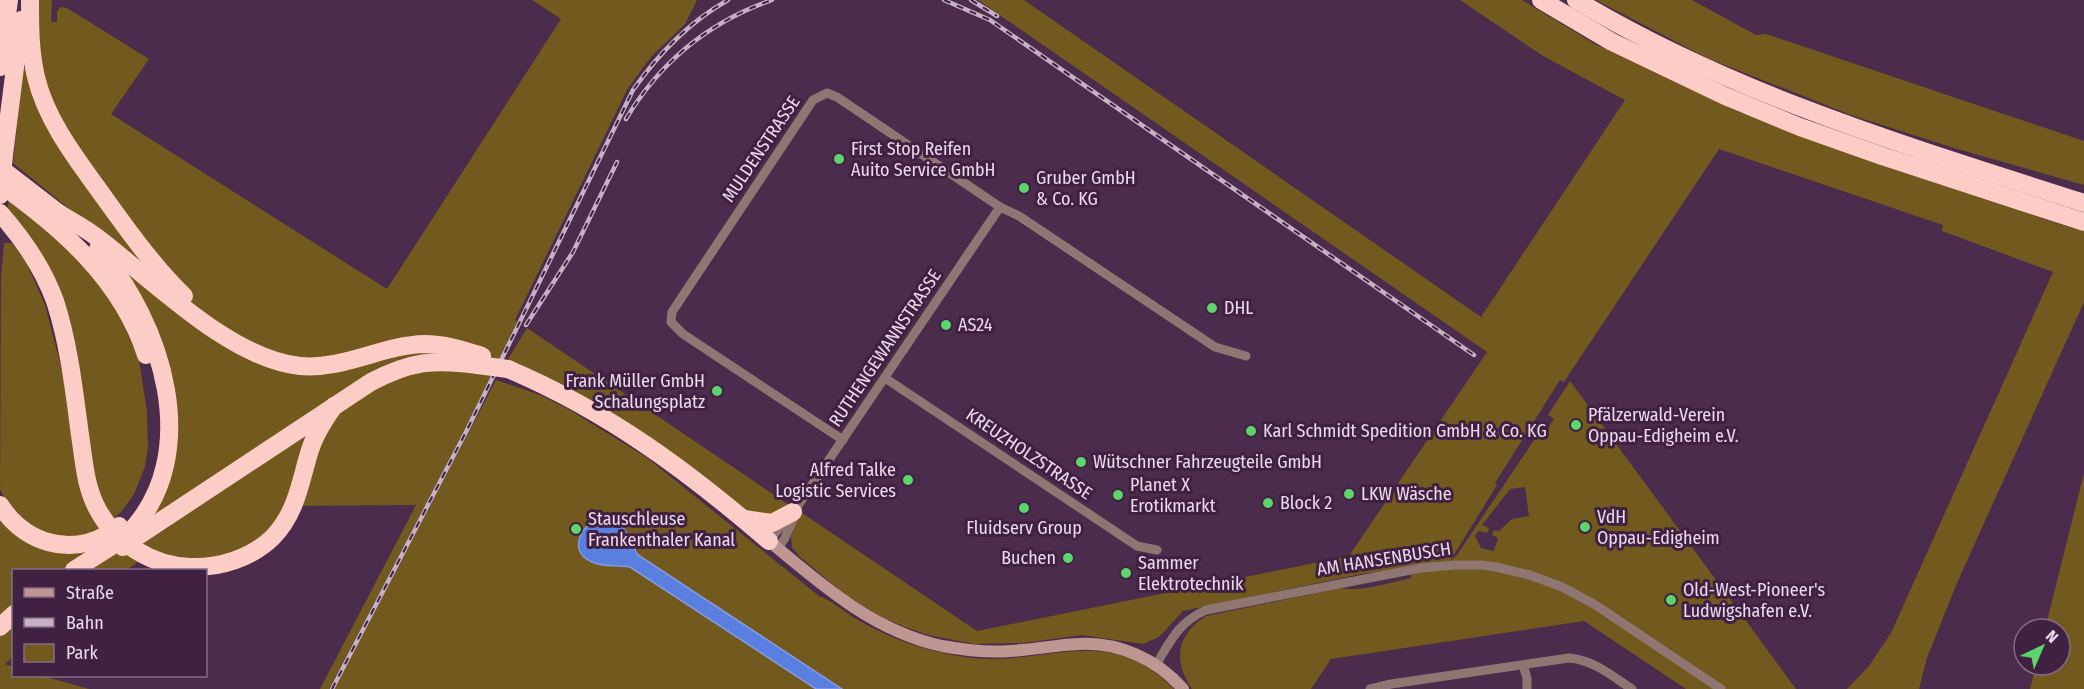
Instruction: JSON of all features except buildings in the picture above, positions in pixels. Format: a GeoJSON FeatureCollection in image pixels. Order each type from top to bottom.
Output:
{"type":"FeatureCollection","features":[{"type":"Feature","properties":{"kind":"highway"},"geometry":{"type":"LineString","coordinates":[[0,67],[9,0]]}},
{"type":"Feature","properties":{"kind":"highway"},"geometry":{"type":"LineString","coordinates":[[0,195],[2,162],[24,0]]}},
{"type":"Feature","properties":{"kind":"highway"},"geometry":{"type":"LineString","coordinates":[[30,0],[31,53],[36,79],[52,120],[88,175],[158,268],[224,335]]}},
{"type":"Feature","properties":{"kind":"highway"},"geometry":{"type":"LineString","coordinates":[[1541,0],[1612,42],[1725,96],[1800,127],[2084,222]]}},
{"type":"Feature","properties":{"kind":"highway"},"geometry":{"type":"LineString","coordinates":[[1576,0],[1615,23],[1744,86],[1868,132],[2084,203]]}},
{"type":"Feature","properties":{"kind":"highway"},"geometry":{"type":"LineString","coordinates":[[0,505],[28,534],[54,544],[82,544],[122,537],[149,509],[160,486],[165,468],[168,426],[165,380],[148,326],[130,292],[93,244],[2,162]]}},
{"type":"Feature","properties":{"kind":"highway"},"geometry":{"type":"LineString","coordinates":[[0,184],[57,228],[94,264],[119,299],[144,346],[156,400],[156,445],[147,487],[130,514],[122,537]]}},
{"type":"Feature","properties":{"kind":"highway"},"geometry":{"type":"LineString","coordinates":[[0,213],[30,252],[54,300],[67,346],[84,464],[93,499],[107,525],[139,553],[164,563],[196,567],[216,566],[233,561],[263,546],[274,536],[295,506],[318,431],[334,406]]}},
{"type":"Feature","properties":{"kind":"highway"},"geometry":{"type":"LineString","coordinates":[[60,214],[98,238],[142,275],[224,335],[263,357],[302,366],[345,362],[388,350],[424,344],[459,349],[480,361],[508,369],[543,384],[588,407],[676,466],[773,544]]}},
{"type":"Feature","properties":{"kind":"highway"},"geometry":{"type":"LineString","coordinates":[[76,569],[122,537],[371,382],[410,365],[480,361]]}},
{"type":"Feature","properties":{"kind":"highway"},"geometry":{"type":"LineString","coordinates":[[744,519],[772,523],[795,509]]}},
{"type":"Feature","properties":{"kind":"highway"},"geometry":{"type":"LineString","coordinates":[[0,627],[12,616]]}},
{"type":"Feature","properties":{"kind":"street","name":"MULDENSTRASSE"},"geometry":{"type":"LineString","coordinates":[[843,440],[683,334],[671,322],[672,312],[813,100],[827,93],[837,97],[1000,207],[1019,216],[1215,347],[1246,356]]}},
{"type":"Feature","properties":{"kind":"street","name":"RUTHENGEWANNSTRASSE"},"geometry":{"type":"LineString","coordinates":[[773,544],[1000,207]]}},
{"type":"Feature","properties":{"kind":"street","name":"KREUZHOLZSTRASSE"},"geometry":{"type":"LineString","coordinates":[[885,378],[1137,546],[1157,550]]}},
{"type":"Feature","properties":{"kind":"street"},"geometry":{"type":"LineString","coordinates":[[773,544],[856,610],[874,621],[914,638],[941,646],[986,651],[1098,644],[1130,652],[1156,665],[1183,689]]}},
{"type":"Feature","properties":{"kind":"street","name":"AM HANSENBUSCH"},"geometry":{"type":"LineString","coordinates":[[1156,665],[1179,628],[1186,621],[1206,610],[1421,568],[1481,565],[1530,575],[1562,587],[1594,604],[1721,689]]}},
{"type":"Feature","properties":{"kind":"street"},"geometry":{"type":"LineString","coordinates":[[1370,689],[1427,684],[1569,658],[1594,664],[1632,689]]}},
{"type":"Feature","properties":{"kind":"street"},"geometry":{"type":"LineString","coordinates":[[1523,665],[1527,678],[1527,689]]}},
{"type":"Feature","properties":{"kind":"green space"},"geometry":{"type":"Polygon","coordinates":[[[37,0],[52,0],[51,22],[57,22],[57,12],[60,7],[67,8],[149,59],[111,114],[387,289],[561,19],[532,0],[697,0],[685,24],[651,57],[628,88],[515,320],[517,322],[465,429],[329,689],[320,689],[416,505],[295,506],[244,557],[139,561],[128,569],[89,569],[113,553],[175,458],[128,277],[137,264],[13,163],[23,68],[41,71],[37,0]]]}},
{"type":"Feature","properties":{"kind":"green space"},"geometry":{"type":"Polygon","coordinates":[[[978,0],[1024,0],[1481,317],[1625,100],[1543,56],[1460,0],[1522,0],[1595,44],[1737,111],[1952,188],[2075,229],[2084,205],[2084,302],[1957,583],[1927,658],[1919,689],[1847,689],[1869,666],[1891,633],[2053,272],[1942,231],[1943,225],[1719,149],[1564,382],[1560,380],[1495,483],[1497,485],[1450,561],[1457,555],[1536,437],[1540,439],[1554,419],[1548,415],[1570,381],[1796,689],[1686,689],[1584,621],[1331,659],[1311,689],[1192,689],[1182,668],[1181,649],[1188,631],[1206,616],[1340,588],[1367,588],[1411,578],[1409,568],[1361,574],[1183,611],[1159,637],[1143,644],[1082,635],[1023,643],[974,644],[928,635],[884,618],[847,596],[799,556],[792,547],[791,537],[795,523],[802,513],[977,631],[1349,556],[1487,352],[978,0]],[[1525,487],[1510,489],[1482,525],[1489,528],[1487,533],[1478,531],[1475,536],[1481,548],[1494,551],[1498,538],[1492,535],[1494,530],[1499,531],[1512,519],[1529,516],[1525,487]]]}},
{"type":"Feature","properties":{"kind":"green space"},"geometry":{"type":"Polygon","coordinates":[[[1596,0],[1692,0],[1756,35],[1766,34],[2084,141],[2084,185],[1954,148],[1851,115],[1707,58],[1596,0]]]}},
{"type":"Feature","properties":{"kind":"green space"},"geometry":{"type":"Polygon","coordinates":[[[9,198],[80,260],[116,307],[139,360],[147,412],[148,447],[145,467],[134,494],[122,511],[112,520],[94,485],[73,337],[7,212],[9,198]]]}},
{"type":"Feature","properties":{"kind":"green space"},"geometry":{"type":"Polygon","coordinates":[[[4,243],[12,243],[27,264],[45,305],[103,528],[83,536],[61,538],[33,528],[10,506],[0,489],[1,278],[4,243]]]}},
{"type":"Feature","properties":{"kind":"green space"},"geometry":{"type":"Polygon","coordinates":[[[527,328],[789,505],[782,514],[754,516],[508,359],[527,328]]]}},
{"type":"Feature","properties":{"kind":"green space"},"geometry":{"type":"Polygon","coordinates":[[[496,380],[540,395],[568,409],[646,457],[819,596],[883,633],[923,648],[965,657],[994,659],[1074,651],[1098,651],[1123,656],[1148,668],[1174,689],[842,689],[638,555],[626,530],[602,565],[630,567],[816,689],[334,689],[496,380]]]}},
{"type":"Feature","properties":{"kind":"green space"},"geometry":{"type":"Polygon","coordinates":[[[2084,473],[2084,689],[2030,689],[2033,677],[2072,677],[2072,617],[2048,617],[2084,473]]]}},
{"type":"Feature","properties":{"kind":"green space"},"geometry":{"type":"Polygon","coordinates":[[[0,516],[21,537],[99,547],[64,569],[12,569],[12,606],[0,617],[0,516]]]}},
{"type":"Feature","properties":{"kind":"green space"},"geometry":{"type":"Polygon","coordinates":[[[12,622],[12,658],[5,664],[12,667],[12,677],[47,677],[89,689],[0,689],[0,634],[12,622]]]}},
{"type":"Feature","properties":{"kind":"water"},"geometry":{"type":"Polygon","coordinates":[[[607,516],[623,528],[638,555],[842,689],[816,689],[630,567],[601,565],[584,557],[580,551],[580,536],[591,523],[607,516]]]}},
{"type":"Feature","properties":{"kind":"railway"},"geometry":{"type":"LineString","coordinates":[[332,689],[467,430],[633,90],[653,63],[676,39],[700,18],[728,0]]}},
{"type":"Feature","properties":{"kind":"railway"},"geometry":{"type":"LineString","coordinates":[[626,119],[654,79],[688,46],[727,20],[772,0]]}},
{"type":"Feature","properties":{"kind":"railway"},"geometry":{"type":"LineString","coordinates":[[944,0],[990,20],[1474,355]]}},
{"type":"Feature","properties":{"kind":"railway"},"geometry":{"type":"LineString","coordinates":[[971,0],[997,16]]}},
{"type":"Feature","properties":{"kind":"railway"},"geometry":{"type":"LineString","coordinates":[[526,325],[573,252],[617,162]]}},
{"type":"Feature","properties":{"kind":"place","name":"First Stop Reifen Auito Service GmbH"},"geometry":{"type":"Point","coordinates":[839,159]}},
{"type":"Feature","properties":{"kind":"place","name":"Gruber GmbH & Co. KG"},"geometry":{"type":"Point","coordinates":[1024,188]}},
{"type":"Feature","properties":{"kind":"place","name":"DHL"},"geometry":{"type":"Point","coordinates":[1212,308]}},
{"type":"Feature","properties":{"kind":"place","name":"AS24"},"geometry":{"type":"Point","coordinates":[946,325]}},
{"type":"Feature","properties":{"kind":"place","name":"Frank Müller GmbH Schalungsplatz"},"geometry":{"type":"Point","coordinates":[717,391]}},
{"type":"Feature","properties":{"kind":"place","name":"Pfälzerwald-Verein Oppau-Edigheim e.V."},"geometry":{"type":"Point","coordinates":[1576,425]}},
{"type":"Feature","properties":{"kind":"place","name":"Karl Schmidt Spedition GmbH & Co. KG"},"geometry":{"type":"Point","coordinates":[1251,431]}},
{"type":"Feature","properties":{"kind":"place","name":"Wütschner Fahrzeugteile GmbH"},"geometry":{"type":"Point","coordinates":[1081,462]}},
{"type":"Feature","properties":{"kind":"place","name":"Alfred Talke Logistic Services"},"geometry":{"type":"Point","coordinates":[908,480]}},
{"type":"Feature","properties":{"kind":"place","name":"LKW Wäsche"},"geometry":{"type":"Point","coordinates":[1349,494]}},
{"type":"Feature","properties":{"kind":"place","name":"Planet X Erotikmarkt"},"geometry":{"type":"Point","coordinates":[1118,495]}},
{"type":"Feature","properties":{"kind":"place","name":"Block 2"},"geometry":{"type":"Point","coordinates":[1268,503]}},
{"type":"Feature","properties":{"kind":"place","name":"Fluidserv Group"},"geometry":{"type":"Point","coordinates":[1024,508]}},
{"type":"Feature","properties":{"kind":"place","name":"VdH Oppau-Edigheim"},"geometry":{"type":"Point","coordinates":[1585,527]}},
{"type":"Feature","properties":{"kind":"place","name":"Stauschleuse Frankenthaler Kanal"},"geometry":{"type":"Point","coordinates":[576,529]}},
{"type":"Feature","properties":{"kind":"place","name":"Buchen"},"geometry":{"type":"Point","coordinates":[1068,558]}},
{"type":"Feature","properties":{"kind":"place","name":"Sammer Elektrotechnik"},"geometry":{"type":"Point","coordinates":[1126,573]}},
{"type":"Feature","properties":{"kind":"place","name":"Old-West-Pioneer's Ludwigshafen e.V."},"geometry":{"type":"Point","coordinates":[1671,600]}}]}
